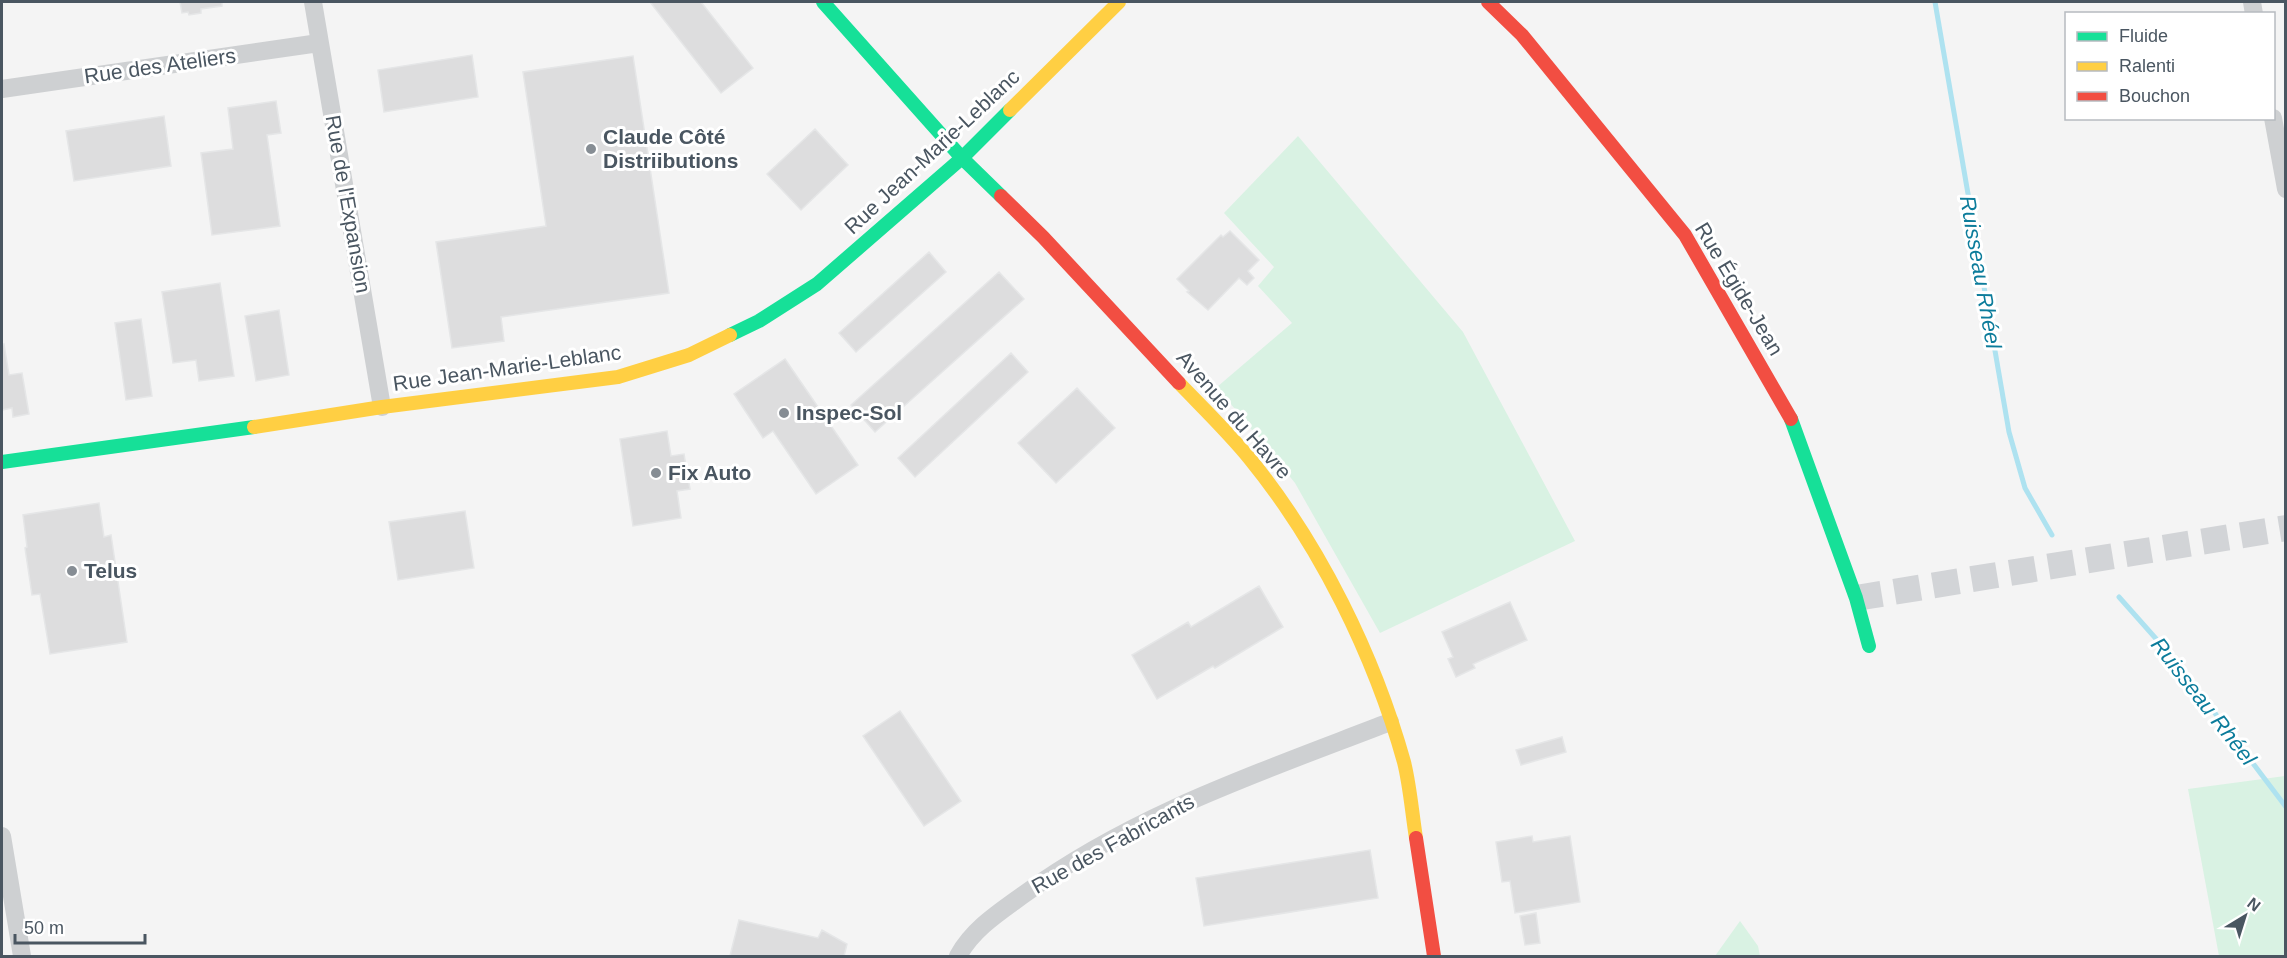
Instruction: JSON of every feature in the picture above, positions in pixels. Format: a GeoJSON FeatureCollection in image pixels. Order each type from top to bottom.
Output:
{"type":"FeatureCollection","features":[{"type":"Feature","properties":{"kind":"street","name":"Rue de l'Expansion"},"geometry":{"type":"LineString","coordinates":[[313,2],[382,407]]}},
{"type":"Feature","properties":{"kind":"street","name":"Avenue du Havre"},"geometry":{"type":"LineString","coordinates":[[823,2],[962,158],[1044,237],[1250,459],[1304,534],[1345,609],[1378,686],[1404,763],[1434,957]]}},
{"type":"Feature","properties":{"kind":"street","name":"Rue Jean-Marie-Leblanc"},"geometry":{"type":"LineString","coordinates":[[2,462],[313,420],[382,407],[618,377],[689,355],[759,321],[817,284],[962,158],[1119,2]]}},
{"type":"Feature","properties":{"kind":"street","name":"Rue Égide-Jean"},"geometry":{"type":"LineString","coordinates":[[1488,2],[1522,35],[1685,235],[1790,417],[1856,598],[1869,646]]}},
{"type":"Feature","properties":{"kind":"street","name":"Rue des Ateliers"},"geometry":{"type":"LineString","coordinates":[[2,89],[319,43]]}},
{"type":"Feature","properties":{"kind":"street"},"geometry":{"type":"LineString","coordinates":[[2273,120],[2286,189]]}},
{"type":"Feature","properties":{"kind":"street","name":"Rue des Fabricants"},"geometry":{"type":"LineString","coordinates":[[958,957],[982,925],[1047,877],[1156,815],[1205,793],[1390,722]]}},
{"type":"Feature","properties":{"kind":"street"},"geometry":{"type":"LineString","coordinates":[[2,836],[21,957]]}},
{"type":"Feature","properties":{"kind":"green space"},"geometry":{"type":"Polygon","coordinates":[[[1298,136],[1463,332],[1575,541],[1380,633],[1295,483],[1217,387],[1292,323],[1258,286],[1274,267],[1224,213],[1298,136]]]}},
{"type":"Feature","properties":{"kind":"green space"},"geometry":{"type":"Polygon","coordinates":[[[2285,776],[2285,956],[2219,956],[2188,789],[2285,776]]]}},
{"type":"Feature","properties":{"kind":"green space"},"geometry":{"type":"Polygon","coordinates":[[[1740,921],[1758,946],[1760,956],[1715,956],[1740,921]]]}},
{"type":"Feature","properties":{"kind":"building"},"geometry":{"type":"Polygon","coordinates":[[[180,2],[222,2],[222,6],[201,9],[201,13],[189,15],[188,12],[182,13],[180,2]]]}},
{"type":"Feature","properties":{"kind":"building"},"geometry":{"type":"Polygon","coordinates":[[[650,2],[701,2],[753,68],[721,93],[650,2]]]}},
{"type":"Feature","properties":{"kind":"building"},"geometry":{"type":"Polygon","coordinates":[[[472,55],[478,97],[384,112],[378,70],[472,55]]]}},
{"type":"Feature","properties":{"kind":"building","name":"Claude Côté Distriibutions"},"geometry":{"type":"Polygon","coordinates":[[[633,56],[669,293],[501,317],[504,341],[452,348],[436,242],[546,226],[523,72],[633,56]]]}},
{"type":"Feature","properties":{"kind":"building"},"geometry":{"type":"Polygon","coordinates":[[[276,101],[281,133],[267,135],[280,226],[212,235],[201,153],[233,149],[228,108],[276,101]]]}},
{"type":"Feature","properties":{"kind":"building"},"geometry":{"type":"Polygon","coordinates":[[[164,116],[171,166],[74,181],[66,131],[164,116]]]}},
{"type":"Feature","properties":{"kind":"building"},"geometry":{"type":"Polygon","coordinates":[[[815,129],[848,165],[801,210],[767,174],[815,129]]]}},
{"type":"Feature","properties":{"kind":"building"},"geometry":{"type":"Polygon","coordinates":[[[1230,231],[1259,260],[1248,271],[1254,278],[1247,285],[1239,278],[1208,310],[1187,292],[1189,291],[1177,279],[1221,235],[1223,237],[1230,231]]]}},
{"type":"Feature","properties":{"kind":"building"},"geometry":{"type":"Polygon","coordinates":[[[929,252],[946,272],[856,352],[839,333],[929,252]]]}},
{"type":"Feature","properties":{"kind":"building"},"geometry":{"type":"Polygon","coordinates":[[[999,272],[1024,299],[875,432],[851,405],[999,272]]]}},
{"type":"Feature","properties":{"kind":"building"},"geometry":{"type":"Polygon","coordinates":[[[220,283],[234,376],[199,381],[196,360],[173,363],[162,292],[220,283]]]}},
{"type":"Feature","properties":{"kind":"building"},"geometry":{"type":"Polygon","coordinates":[[[279,310],[289,375],[256,381],[245,316],[279,310]]]}},
{"type":"Feature","properties":{"kind":"building"},"geometry":{"type":"Polygon","coordinates":[[[141,319],[152,396],[126,400],[115,323],[141,319]]]}},
{"type":"Feature","properties":{"kind":"building"},"geometry":{"type":"Polygon","coordinates":[[[4,344],[9,375],[22,373],[29,414],[13,417],[12,408],[2,410],[2,345],[4,344]]]}},
{"type":"Feature","properties":{"kind":"building"},"geometry":{"type":"Polygon","coordinates":[[[1011,353],[1028,372],[915,477],[898,458],[1011,353]]]}},
{"type":"Feature","properties":{"kind":"building","name":"Inspec-Sol"},"geometry":{"type":"Polygon","coordinates":[[[785,359],[858,465],[816,494],[773,431],[763,438],[734,394],[785,359]]]}},
{"type":"Feature","properties":{"kind":"building"},"geometry":{"type":"Polygon","coordinates":[[[1077,388],[1115,428],[1056,483],[1018,443],[1077,388]]]}},
{"type":"Feature","properties":{"kind":"building","name":"Fix Auto"},"geometry":{"type":"Polygon","coordinates":[[[667,431],[671,456],[684,454],[690,489],[677,491],[681,518],[633,526],[620,439],[667,431]]]}},
{"type":"Feature","properties":{"kind":"building","name":"Telus"},"geometry":{"type":"Polygon","coordinates":[[[99,503],[104,537],[111,535],[127,642],[50,654],[40,594],[32,595],[23,515],[99,503]]]}},
{"type":"Feature","properties":{"kind":"building"},"geometry":{"type":"Polygon","coordinates":[[[465,511],[474,568],[398,580],[389,522],[465,511]]]}},
{"type":"Feature","properties":{"kind":"building"},"geometry":{"type":"Polygon","coordinates":[[[1259,586],[1283,627],[1215,668],[1213,666],[1157,699],[1132,655],[1188,622],[1191,627],[1259,586]]]}},
{"type":"Feature","properties":{"kind":"building"},"geometry":{"type":"Polygon","coordinates":[[[1510,602],[1527,640],[1473,664],[1475,668],[1456,677],[1448,659],[1453,657],[1442,632],[1510,602]]]}},
{"type":"Feature","properties":{"kind":"building"},"geometry":{"type":"Polygon","coordinates":[[[900,711],[961,801],[924,826],[863,736],[900,711]]]}},
{"type":"Feature","properties":{"kind":"building"},"geometry":{"type":"Polygon","coordinates":[[[1562,737],[1566,752],[1521,765],[1516,750],[1562,737]]]}},
{"type":"Feature","properties":{"kind":"building"},"geometry":{"type":"Polygon","coordinates":[[[1532,836],[1533,842],[1570,836],[1580,902],[1515,913],[1510,881],[1502,882],[1496,842],[1532,836]]]}},
{"type":"Feature","properties":{"kind":"building"},"geometry":{"type":"Polygon","coordinates":[[[1370,850],[1378,898],[1204,926],[1196,878],[1370,850]]]}},
{"type":"Feature","properties":{"kind":"building"},"geometry":{"type":"Polygon","coordinates":[[[1536,913],[1540,943],[1525,945],[1520,916],[1536,913]]]}},
{"type":"Feature","properties":{"kind":"building"},"geometry":{"type":"Polygon","coordinates":[[[739,920],[818,938],[822,930],[847,944],[844,956],[730,956],[739,920]]]}},
{"type":"Feature","properties":{"kind":"waterway","name":"Ruisseau Rhéel"},"geometry":{"type":"LineString","coordinates":[[1935,2],[2009,432],[2025,488],[2052,535]]}},
{"type":"Feature","properties":{"kind":"waterway","name":"Ruisseau Rhéel"},"geometry":{"type":"LineString","coordinates":[[2119,597],[2174,659],[2286,807]]}},
{"type":"Feature","properties":{"kind":"tunnel"},"geometry":{"type":"LineString","coordinates":[[1856,598],[2286,528]]}},
{"type":"Feature","properties":{"kind":"traffic: fast"},"geometry":{"type":"LineString","coordinates":[[823,2],[962,158],[1001,196]]}},
{"type":"Feature","properties":{"kind":"traffic: fast"},"geometry":{"type":"LineString","coordinates":[[730,335],[759,321],[817,284],[962,158],[1010,110]]}},
{"type":"Feature","properties":{"kind":"traffic: fast"},"geometry":{"type":"LineString","coordinates":[[1791,419],[1856,598],[1869,646]]}},
{"type":"Feature","properties":{"kind":"traffic: fast"},"geometry":{"type":"LineString","coordinates":[[2,462],[254,427]]}},
{"type":"Feature","properties":{"kind":"traffic: slow"},"geometry":{"type":"LineString","coordinates":[[1010,110],[1119,2]]}},
{"type":"Feature","properties":{"kind":"traffic: slow"},"geometry":{"type":"LineString","coordinates":[[254,427],[382,407],[618,377],[689,355],[730,335]]}},
{"type":"Feature","properties":{"kind":"traffic: slow"},"geometry":{"type":"LineString","coordinates":[[1179,383],[1250,459],[1275,492],[1322,564],[1361,642],[1392,722],[1406,771],[1416,838]]}},
{"type":"Feature","properties":{"kind":"traffic: jam"},"geometry":{"type":"LineString","coordinates":[[1488,2],[1522,35],[1685,235],[1791,419]]}},
{"type":"Feature","properties":{"kind":"traffic: jam"},"geometry":{"type":"LineString","coordinates":[[1001,196],[1043,237],[1179,383]]}},
{"type":"Feature","properties":{"kind":"traffic: jam"},"geometry":{"type":"LineString","coordinates":[[1416,838],[1434,956]]}},
{"type":"Feature","properties":{"kind":"place","name":"Claude Côté Distriibutions"},"geometry":{"type":"Point","coordinates":[591,149]}},
{"type":"Feature","properties":{"kind":"place","name":"Inspec-Sol"},"geometry":{"type":"Point","coordinates":[784,413]}},
{"type":"Feature","properties":{"kind":"place","name":"Fix Auto"},"geometry":{"type":"Point","coordinates":[656,473]}},
{"type":"Feature","properties":{"kind":"place","name":"Telus"},"geometry":{"type":"Point","coordinates":[72,571]}}]}
